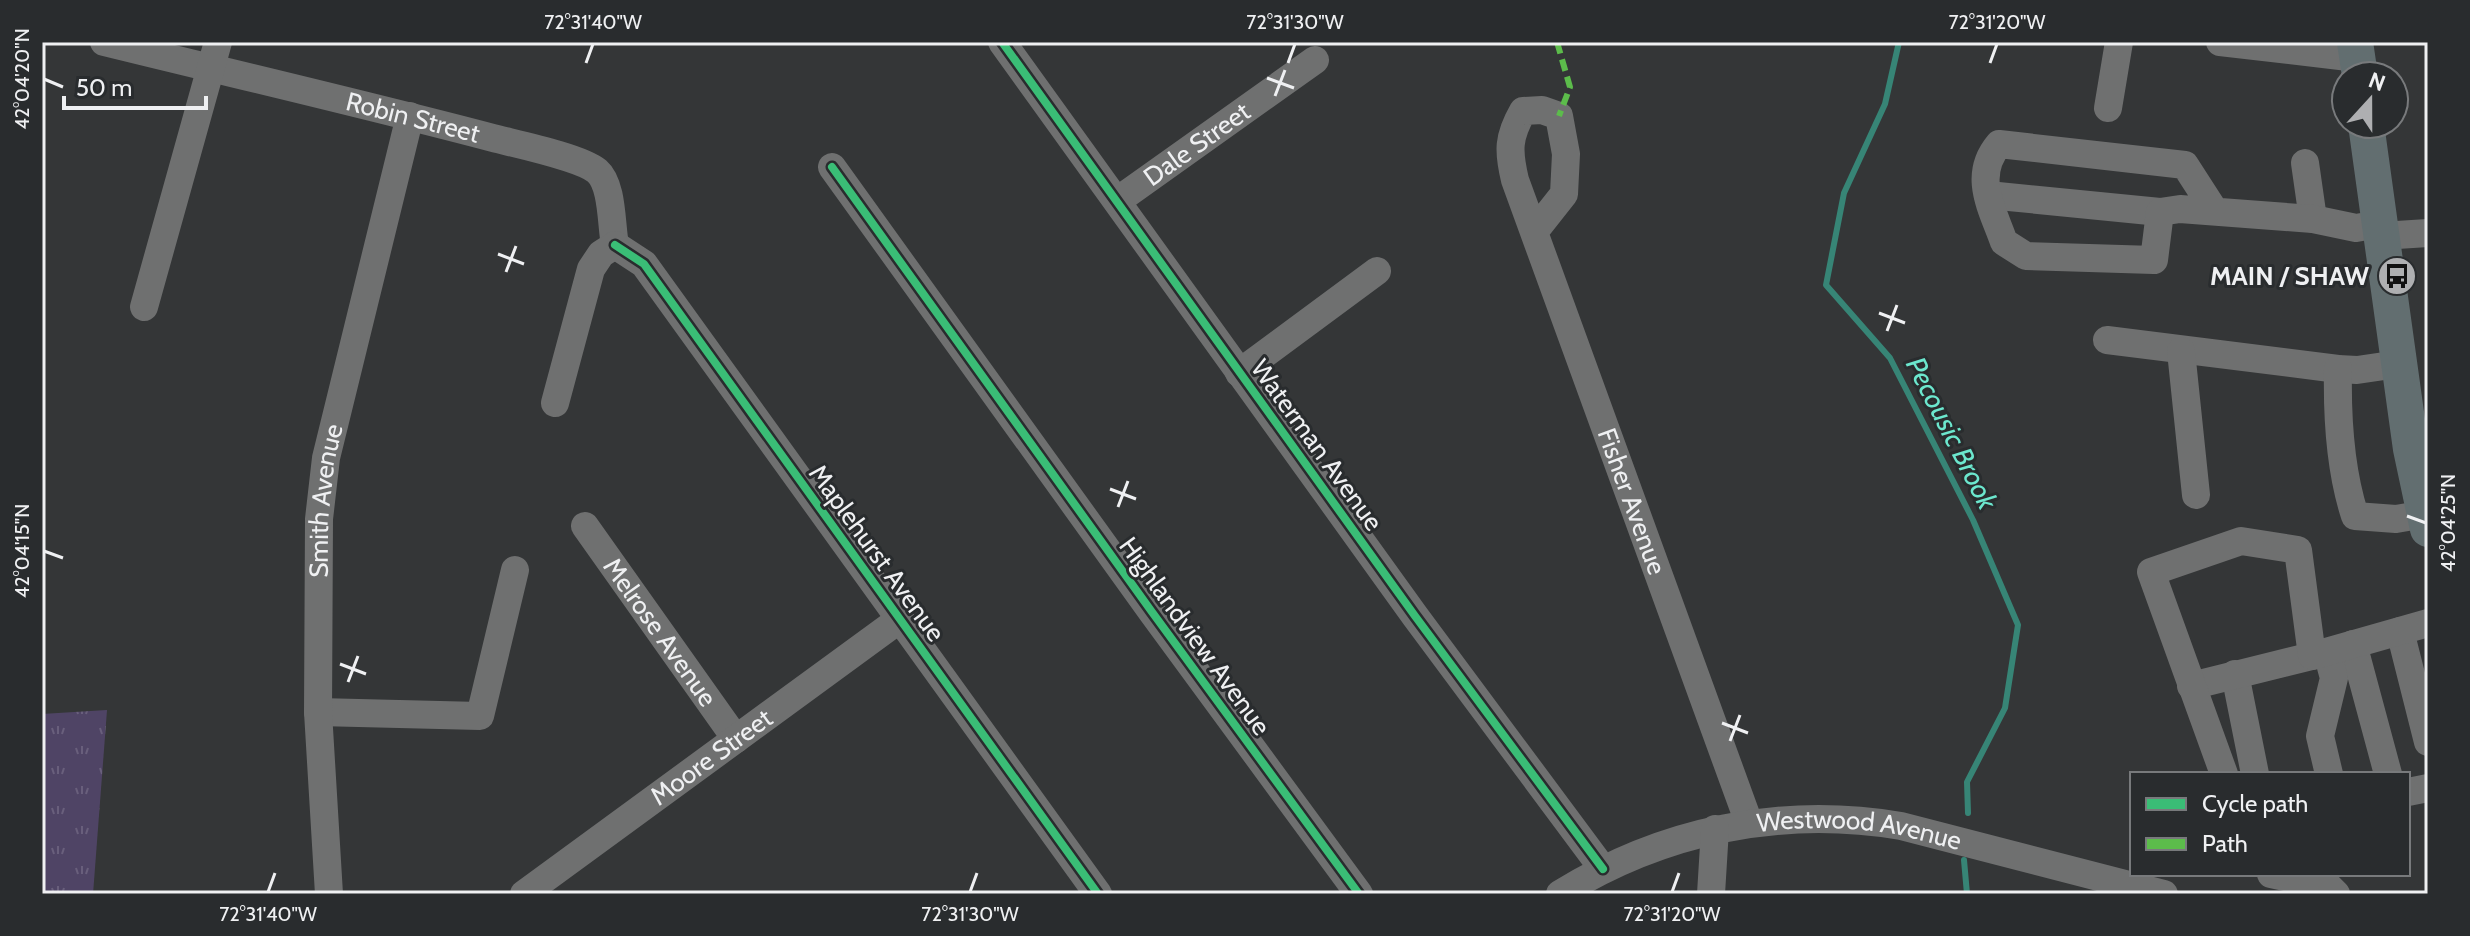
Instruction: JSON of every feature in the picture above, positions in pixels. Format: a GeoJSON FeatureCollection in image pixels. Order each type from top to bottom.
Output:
{"type":"FeatureCollection","features":[{"type":"Feature","properties":{"kind":"main road"},"geometry":{"type":"LineString","coordinates":[[2368,140],[2398,364],[2426,521]]}},
{"type":"Feature","properties":{"kind":"street","name":"Robin Street"},"geometry":{"type":"LineString","coordinates":[[104,42],[215,55],[410,116],[546,152],[597,171],[608,190],[615,245]]}},
{"type":"Feature","properties":{"kind":"street","name":"Waterman Avenue"},"geometry":{"type":"LineString","coordinates":[[1002,42],[1415,616],[1603,869]]}},
{"type":"Feature","properties":{"kind":"street"},"geometry":{"type":"LineString","coordinates":[[2108,108],[2119,42]]}},
{"type":"Feature","properties":{"kind":"street"},"geometry":{"type":"LineString","coordinates":[[2220,42],[2357,59]]}},
{"type":"Feature","properties":{"kind":"street"},"geometry":{"type":"LineString","coordinates":[[144,307],[215,55]]}},
{"type":"Feature","properties":{"kind":"street","name":"Dale Street"},"geometry":{"type":"LineString","coordinates":[[1117,201],[1315,60]]}},
{"type":"Feature","properties":{"kind":"street","name":"Fisher Avenue"},"geometry":{"type":"LineString","coordinates":[[1534,232],[1564,194],[1566,154],[1559,116],[1542,110],[1523,111],[1511,131],[1510,158],[1515,180],[1749,823]]}},
{"type":"Feature","properties":{"kind":"street","name":"Smith Avenue"},"geometry":{"type":"LineString","coordinates":[[329,894],[318,712],[319,519],[326,458],[410,116]]}},
{"type":"Feature","properties":{"kind":"street"},"geometry":{"type":"LineString","coordinates":[[2160,212],[2154,260],[2026,256],[2004,242],[1988,195],[1984,174],[1987,159],[1999,144],[2185,165],[2214,210]]}},
{"type":"Feature","properties":{"kind":"street"},"geometry":{"type":"LineString","coordinates":[[2305,163],[2313,219]]}},
{"type":"Feature","properties":{"kind":"street","name":"Highlandview Avenue"},"geometry":{"type":"LineString","coordinates":[[832,167],[1359,894]]}},
{"type":"Feature","properties":{"kind":"street"},"geometry":{"type":"LineString","coordinates":[[1988,195],[2160,212],[2214,210],[2313,219],[2356,228],[2428,233]]}},
{"type":"Feature","properties":{"kind":"street"},"geometry":{"type":"LineString","coordinates":[[555,403],[591,269],[601,254],[615,245]]}},
{"type":"Feature","properties":{"kind":"street","name":"Maplehurst Avenue"},"geometry":{"type":"LineString","coordinates":[[615,245],[644,264],[1098,894]]}},
{"type":"Feature","properties":{"kind":"street"},"geometry":{"type":"LineString","coordinates":[[1239,373],[1377,271]]}},
{"type":"Feature","properties":{"kind":"street"},"geometry":{"type":"LineString","coordinates":[[2107,340],[2338,369],[2357,370],[2398,364]]}},
{"type":"Feature","properties":{"kind":"street"},"geometry":{"type":"LineString","coordinates":[[2181,351],[2196,495]]}},
{"type":"Feature","properties":{"kind":"street"},"geometry":{"type":"LineString","coordinates":[[2338,369],[2337,403],[2346,477],[2355,516],[2426,521]]}},
{"type":"Feature","properties":{"kind":"street","name":"Melrose Avenue"},"geometry":{"type":"LineString","coordinates":[[585,526],[736,739]]}},
{"type":"Feature","properties":{"kind":"street"},"geometry":{"type":"LineString","coordinates":[[2223,772],[2151,572],[2241,541],[2298,550],[2330,650],[2387,772]]}},
{"type":"Feature","properties":{"kind":"street"},"geometry":{"type":"LineString","coordinates":[[318,712],[480,716],[515,570]]}},
{"type":"Feature","properties":{"kind":"street","name":"Moore Street"},"geometry":{"type":"LineString","coordinates":[[524,894],[900,619]]}},
{"type":"Feature","properties":{"kind":"street"},"geometry":{"type":"LineString","coordinates":[[2191,686],[2428,623]]}},
{"type":"Feature","properties":{"kind":"street"},"geometry":{"type":"LineString","coordinates":[[2400,631],[2428,742]]}},
{"type":"Feature","properties":{"kind":"street"},"geometry":{"type":"LineString","coordinates":[[2329,772],[2320,736],[2334,678],[2330,650]]}},
{"type":"Feature","properties":{"kind":"street"},"geometry":{"type":"LineString","coordinates":[[2235,674],[2255,772]]}},
{"type":"Feature","properties":{"kind":"street","name":"Westwood Avenue"},"geometry":{"type":"LineString","coordinates":[[1560,894],[1603,869],[1670,841],[1749,823],[1821,819],[1880,822],[1944,836],[2133,890],[2164,894]]}},
{"type":"Feature","properties":{"kind":"street"},"geometry":{"type":"LineString","coordinates":[[1711,894],[1715,829]]}},
{"type":"Feature","properties":{"kind":"street"},"geometry":{"type":"LineString","coordinates":[[2280,876],[2328,886],[2336,894]]}},
{"type":"Feature","properties":{"kind":"green space"},"geometry":{"type":"Polygon","coordinates":[[[107,710],[93,894],[42,894],[42,714],[107,710]]]}},
{"type":"Feature","properties":{"kind":"waterway","name":"Pecousic Brook"},"geometry":{"type":"LineString","coordinates":[[1899,42],[1885,104],[1844,193],[1826,285],[1890,358],[1973,520],[2018,625],[2005,708],[1967,782],[1968,813]]}},
{"type":"Feature","properties":{"kind":"waterway","name":"Pecousic Brook"},"geometry":{"type":"LineString","coordinates":[[1964,860],[1967,894]]}},
{"type":"Feature","properties":{"kind":"marked path"},"geometry":{"type":"LineString","coordinates":[[1557,42],[1570,87],[1559,116]]}},
{"type":"Feature","properties":{"kind":"cycle path"},"geometry":{"type":"LineString","coordinates":[[1002,42],[1415,616],[1603,869]]}},
{"type":"Feature","properties":{"kind":"cycle path"},"geometry":{"type":"LineString","coordinates":[[832,167],[1359,894]]}},
{"type":"Feature","properties":{"kind":"cycle path"},"geometry":{"type":"LineString","coordinates":[[615,245],[644,264],[1098,894]]}},
{"type":"Feature","properties":{"kind":"place","name":"MAIN / SHAW"},"geometry":{"type":"Point","coordinates":[2397,276]}}]}
